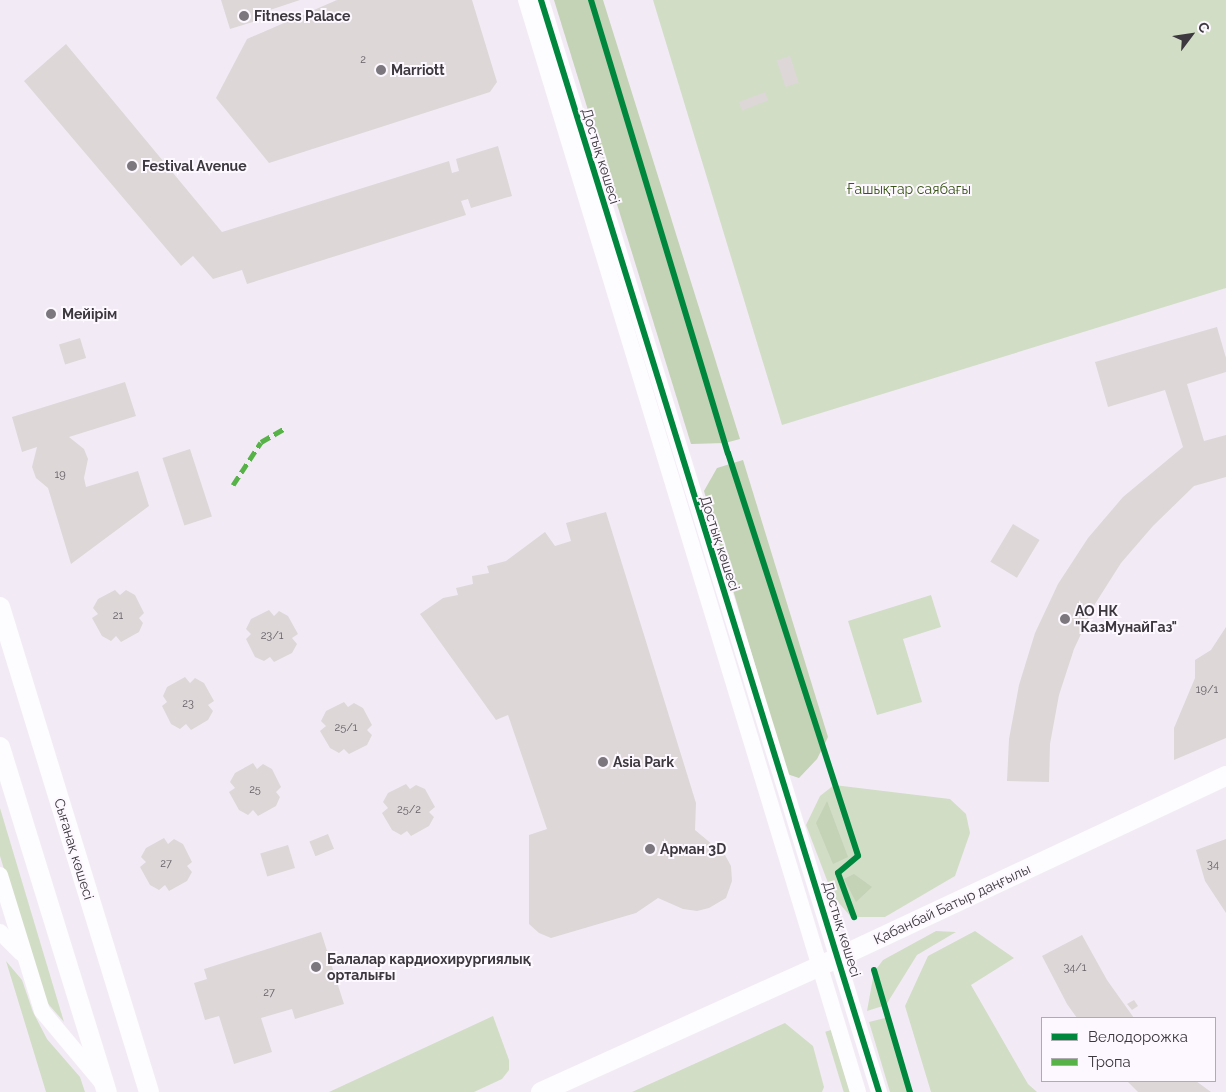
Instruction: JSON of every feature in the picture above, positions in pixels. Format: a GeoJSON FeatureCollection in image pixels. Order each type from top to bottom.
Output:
{"type":"FeatureCollection","features":[{"type":"Feature","properties":{"kind":"main road","name":"Сығанақ көшесі"},"geometry":{"type":"LineString","coordinates":[[0,607],[149,1092]]}},
{"type":"Feature","properties":{"kind":"main road"},"geometry":{"type":"LineString","coordinates":[[0,747],[106,1090]]}},
{"type":"Feature","properties":{"kind":"main road","name":"Қабанбай Батыр даңғылы"},"geometry":{"type":"LineString","coordinates":[[541,1092],[829,962],[1226,776]]}},
{"type":"Feature","properties":{"kind":"street","name":"Достық көшесі"},"geometry":{"type":"LineString","coordinates":[[526,0],[829,962],[879,1092]]}},
{"type":"Feature","properties":{"kind":"street","name":"Достық көшесі"},"geometry":{"type":"LineString","coordinates":[[541,0],[829,962],[858,1092]]}},
{"type":"Feature","properties":{"kind":"street"},"geometry":{"type":"LineString","coordinates":[[0,874],[2,896],[26,960],[42,1011],[106,1090]]}},
{"type":"Feature","properties":{"kind":"street"},"geometry":{"type":"LineString","coordinates":[[0,932],[26,960]]}},
{"type":"Feature","properties":{"kind":"green space"},"geometry":{"type":"Polygon","coordinates":[[[554,0],[603,0],[740,439],[725,443],[691,444],[554,0]]]}},
{"type":"Feature","properties":{"kind":"green space","name":"Ғашықтар саябағы"},"geometry":{"type":"Polygon","coordinates":[[[653,0],[1226,0],[1226,288],[782,425],[653,0]]]}},
{"type":"Feature","properties":{"kind":"green space"},"geometry":{"type":"Polygon","coordinates":[[[743,460],[828,737],[817,759],[799,778],[787,774],[704,491],[717,468],[743,460]]]}},
{"type":"Feature","properties":{"kind":"green space"},"geometry":{"type":"Polygon","coordinates":[[[931,595],[941,627],[903,639],[922,702],[877,715],[848,621],[931,595]]]}},
{"type":"Feature","properties":{"kind":"green space"},"geometry":{"type":"Polygon","coordinates":[[[834,785],[950,799],[966,814],[970,833],[955,876],[885,917],[851,917],[833,896],[806,825],[820,796],[834,785]]]}},
{"type":"Feature","properties":{"kind":"green space"},"geometry":{"type":"Polygon","coordinates":[[[827,801],[848,857],[833,864],[816,823],[827,801]]]}},
{"type":"Feature","properties":{"kind":"green space"},"geometry":{"type":"Polygon","coordinates":[[[0,808],[64,1022],[43,998],[0,856],[0,808]]]}},
{"type":"Feature","properties":{"kind":"green space"},"geometry":{"type":"Polygon","coordinates":[[[854,874],[872,887],[856,902],[844,879],[854,874]]]}},
{"type":"Feature","properties":{"kind":"green space"},"geometry":{"type":"Polygon","coordinates":[[[936,931],[956,932],[917,955],[886,1005],[867,1011],[874,972],[883,960],[936,931]]]}},
{"type":"Feature","properties":{"kind":"green space"},"geometry":{"type":"Polygon","coordinates":[[[975,931],[1014,958],[971,985],[1028,1084],[1037,1092],[931,1092],[905,1006],[928,956],[975,931]]]}},
{"type":"Feature","properties":{"kind":"green space"},"geometry":{"type":"Polygon","coordinates":[[[6,961],[22,980],[33,1012],[47,1039],[80,1077],[85,1092],[46,1092],[6,961]]]}},
{"type":"Feature","properties":{"kind":"green space"},"geometry":{"type":"Polygon","coordinates":[[[493,1016],[509,1060],[509,1070],[502,1079],[474,1092],[329,1092],[493,1016]]]}},
{"type":"Feature","properties":{"kind":"green space"},"geometry":{"type":"Polygon","coordinates":[[[889,1017],[910,1092],[890,1092],[869,1022],[889,1017]]]}},
{"type":"Feature","properties":{"kind":"green space"},"geometry":{"type":"Polygon","coordinates":[[[785,1023],[813,1046],[824,1087],[822,1092],[632,1092],[785,1023]]]}},
{"type":"Feature","properties":{"kind":"green space"},"geometry":{"type":"Polygon","coordinates":[[[831,1030],[850,1092],[844,1092],[825,1032],[831,1030]]]}},
{"type":"Feature","properties":{"kind":"building","name":"Fitness Palace"},"geometry":{"type":"Polygon","coordinates":[[[221,0],[300,0],[261,13],[263,19],[230,29],[221,0]]]}},
{"type":"Feature","properties":{"kind":"building"},"geometry":{"type":"Polygon","coordinates":[[[337,0],[472,0],[497,82],[490,92],[269,163],[216,98],[247,39],[337,0]]]}},
{"type":"Feature","properties":{"kind":"building","name":"Festival Avenue"},"geometry":{"type":"Polygon","coordinates":[[[66,44],[222,232],[449,161],[452,173],[459,171],[456,159],[498,146],[512,196],[471,208],[468,199],[461,201],[466,215],[247,284],[242,270],[213,279],[193,256],[181,266],[24,81],[66,44]]]}},
{"type":"Feature","properties":{"kind":"building"},"geometry":{"type":"Polygon","coordinates":[[[790,56],[799,83],[785,87],[777,60],[790,56]]]}},
{"type":"Feature","properties":{"kind":"building"},"geometry":{"type":"Polygon","coordinates":[[[765,92],[768,100],[742,110],[739,102],[765,92]]]}},
{"type":"Feature","properties":{"kind":"building","name":"АО НК \"КазМунайГаз\""},"geometry":{"type":"Polygon","coordinates":[[[1217,327],[1226,358],[1226,372],[1187,384],[1204,441],[1226,435],[1226,477],[1194,486],[1153,526],[1121,563],[1095,604],[1074,649],[1059,695],[1050,744],[1049,782],[1007,781],[1009,739],[1019,685],[1035,633],[1058,584],[1088,538],[1123,497],[1183,447],[1165,390],[1108,407],[1095,362],[1217,327]]]}},
{"type":"Feature","properties":{"kind":"building"},"geometry":{"type":"Polygon","coordinates":[[[80,338],[86,358],[65,365],[59,344],[80,338]]]}},
{"type":"Feature","properties":{"kind":"building"},"geometry":{"type":"Polygon","coordinates":[[[125,382],[136,416],[69,437],[84,449],[88,459],[84,478],[86,487],[138,471],[149,506],[71,564],[48,488],[36,478],[32,467],[37,447],[22,452],[12,417],[125,382]]]}},
{"type":"Feature","properties":{"kind":"building"},"geometry":{"type":"Polygon","coordinates":[[[190,449],[212,517],[184,525],[162,458],[190,449]]]}},
{"type":"Feature","properties":{"kind":"building","name":"Asia Park"},"geometry":{"type":"Polygon","coordinates":[[[606,512],[696,803],[695,830],[725,855],[731,866],[732,881],[726,898],[709,908],[697,911],[683,909],[658,898],[636,913],[551,938],[539,933],[529,924],[529,835],[547,829],[508,715],[496,720],[420,614],[443,598],[458,595],[456,588],[473,584],[472,576],[489,573],[487,566],[506,561],[545,532],[555,546],[571,541],[566,523],[606,512]]]}},
{"type":"Feature","properties":{"kind":"building"},"geometry":{"type":"Polygon","coordinates":[[[1013,524],[1040,540],[1017,578],[990,562],[1013,524]]]}},
{"type":"Feature","properties":{"kind":"building"},"geometry":{"type":"Polygon","coordinates":[[[115,590],[120,595],[126,590],[135,595],[144,613],[139,618],[143,623],[139,632],[121,642],[116,636],[111,641],[102,636],[92,618],[98,614],[93,608],[98,599],[115,590]]]}},
{"type":"Feature","properties":{"kind":"building"},"geometry":{"type":"Polygon","coordinates":[[[269,610],[274,616],[279,611],[288,616],[298,634],[292,638],[297,644],[292,653],[274,662],[270,657],[264,661],[255,657],[246,639],[251,634],[246,629],[251,619],[269,610]]]}},
{"type":"Feature","properties":{"kind":"building"},"geometry":{"type":"Polygon","coordinates":[[[1226,627],[1226,738],[1174,760],[1174,728],[1195,678],[1195,660],[1211,650],[1226,627]]]}},
{"type":"Feature","properties":{"kind":"building"},"geometry":{"type":"Polygon","coordinates":[[[185,677],[190,683],[195,678],[204,683],[214,701],[208,705],[213,711],[208,720],[191,730],[186,724],[180,729],[171,724],[162,706],[167,702],[163,696],[167,687],[185,677]]]}},
{"type":"Feature","properties":{"kind":"building"},"geometry":{"type":"Polygon","coordinates":[[[344,702],[348,707],[354,703],[363,708],[372,725],[367,730],[372,735],[367,745],[349,754],[344,749],[339,753],[330,748],[320,731],[326,726],[321,721],[326,711],[344,702]]]}},
{"type":"Feature","properties":{"kind":"building"},"geometry":{"type":"Polygon","coordinates":[[[253,763],[257,769],[263,764],[272,769],[281,787],[276,792],[280,797],[276,806],[258,816],[253,810],[248,815],[239,810],[229,792],[235,788],[230,782],[235,773],[253,763]]]}},
{"type":"Feature","properties":{"kind":"building"},"geometry":{"type":"Polygon","coordinates":[[[406,784],[410,789],[416,785],[425,789],[435,807],[429,812],[434,817],[429,826],[411,836],[407,831],[401,835],[392,830],[382,813],[388,808],[383,802],[388,793],[406,784]]]}},
{"type":"Feature","properties":{"kind":"building"},"geometry":{"type":"Polygon","coordinates":[[[328,834],[334,849],[315,856],[309,841],[328,834]]]}},
{"type":"Feature","properties":{"kind":"building"},"geometry":{"type":"Polygon","coordinates":[[[164,838],[168,844],[174,839],[183,844],[192,862],[187,866],[192,872],[187,881],[169,891],[165,885],[159,890],[150,885],[140,867],[146,862],[141,857],[146,848],[164,838]]]}},
{"type":"Feature","properties":{"kind":"building"},"geometry":{"type":"Polygon","coordinates":[[[1226,839],[1226,913],[1205,881],[1196,850],[1226,839]]]}},
{"type":"Feature","properties":{"kind":"building"},"geometry":{"type":"Polygon","coordinates":[[[288,845],[295,868],[267,876],[260,853],[288,845]]]}},
{"type":"Feature","properties":{"kind":"building"},"geometry":{"type":"Polygon","coordinates":[[[321,932],[344,1004],[295,1019],[292,1009],[261,1018],[272,1052],[234,1064],[219,1016],[205,1020],[194,983],[207,979],[204,969],[321,932]]]}},
{"type":"Feature","properties":{"kind":"building"},"geometry":{"type":"Polygon","coordinates":[[[1082,935],[1107,980],[1133,1017],[1076,1017],[1067,1004],[1042,956],[1082,935]]]}},
{"type":"Feature","properties":{"kind":"building"},"geometry":{"type":"Polygon","coordinates":[[[1134,1000],[1138,1006],[1132,1010],[1127,1004],[1134,1000]]]}},
{"type":"Feature","properties":{"kind":"building"},"geometry":{"type":"Polygon","coordinates":[[[1128,1082],[1197,1082],[1211,1092],[1138,1092],[1128,1082]]]}},
{"type":"Feature","properties":{"kind":"marked path"},"geometry":{"type":"LineString","coordinates":[[233,485],[261,442],[285,428]]}},
{"type":"Feature","properties":{"kind":"cycle path"},"geometry":{"type":"LineString","coordinates":[[541,0],[879,1092]]}},
{"type":"Feature","properties":{"kind":"cycle path"},"geometry":{"type":"LineString","coordinates":[[591,0],[728,453],[858,856],[838,873],[854,917]]}},
{"type":"Feature","properties":{"kind":"cycle path"},"geometry":{"type":"LineString","coordinates":[[874,970],[910,1092]]}},
{"type":"Feature","properties":{"kind":"place","name":"Fitness Palace"},"geometry":{"type":"Point","coordinates":[244,16]}},
{"type":"Feature","properties":{"kind":"place","name":"Marriott"},"geometry":{"type":"Point","coordinates":[381,70]}},
{"type":"Feature","properties":{"kind":"place","name":"Festival Avenue"},"geometry":{"type":"Point","coordinates":[132,166]}},
{"type":"Feature","properties":{"kind":"place","name":"Мейірім"},"geometry":{"type":"Point","coordinates":[51,314]}},
{"type":"Feature","properties":{"kind":"place","name":"АО НК \"КазМунайГаз\""},"geometry":{"type":"Point","coordinates":[1065,619]}},
{"type":"Feature","properties":{"kind":"place","name":"Asia Park"},"geometry":{"type":"Point","coordinates":[603,762]}},
{"type":"Feature","properties":{"kind":"place","name":"Арман 3D"},"geometry":{"type":"Point","coordinates":[650,849]}},
{"type":"Feature","properties":{"kind":"place","name":"Балалар кардиохирургиялық орталығы"},"geometry":{"type":"Point","coordinates":[316,967]}}]}
